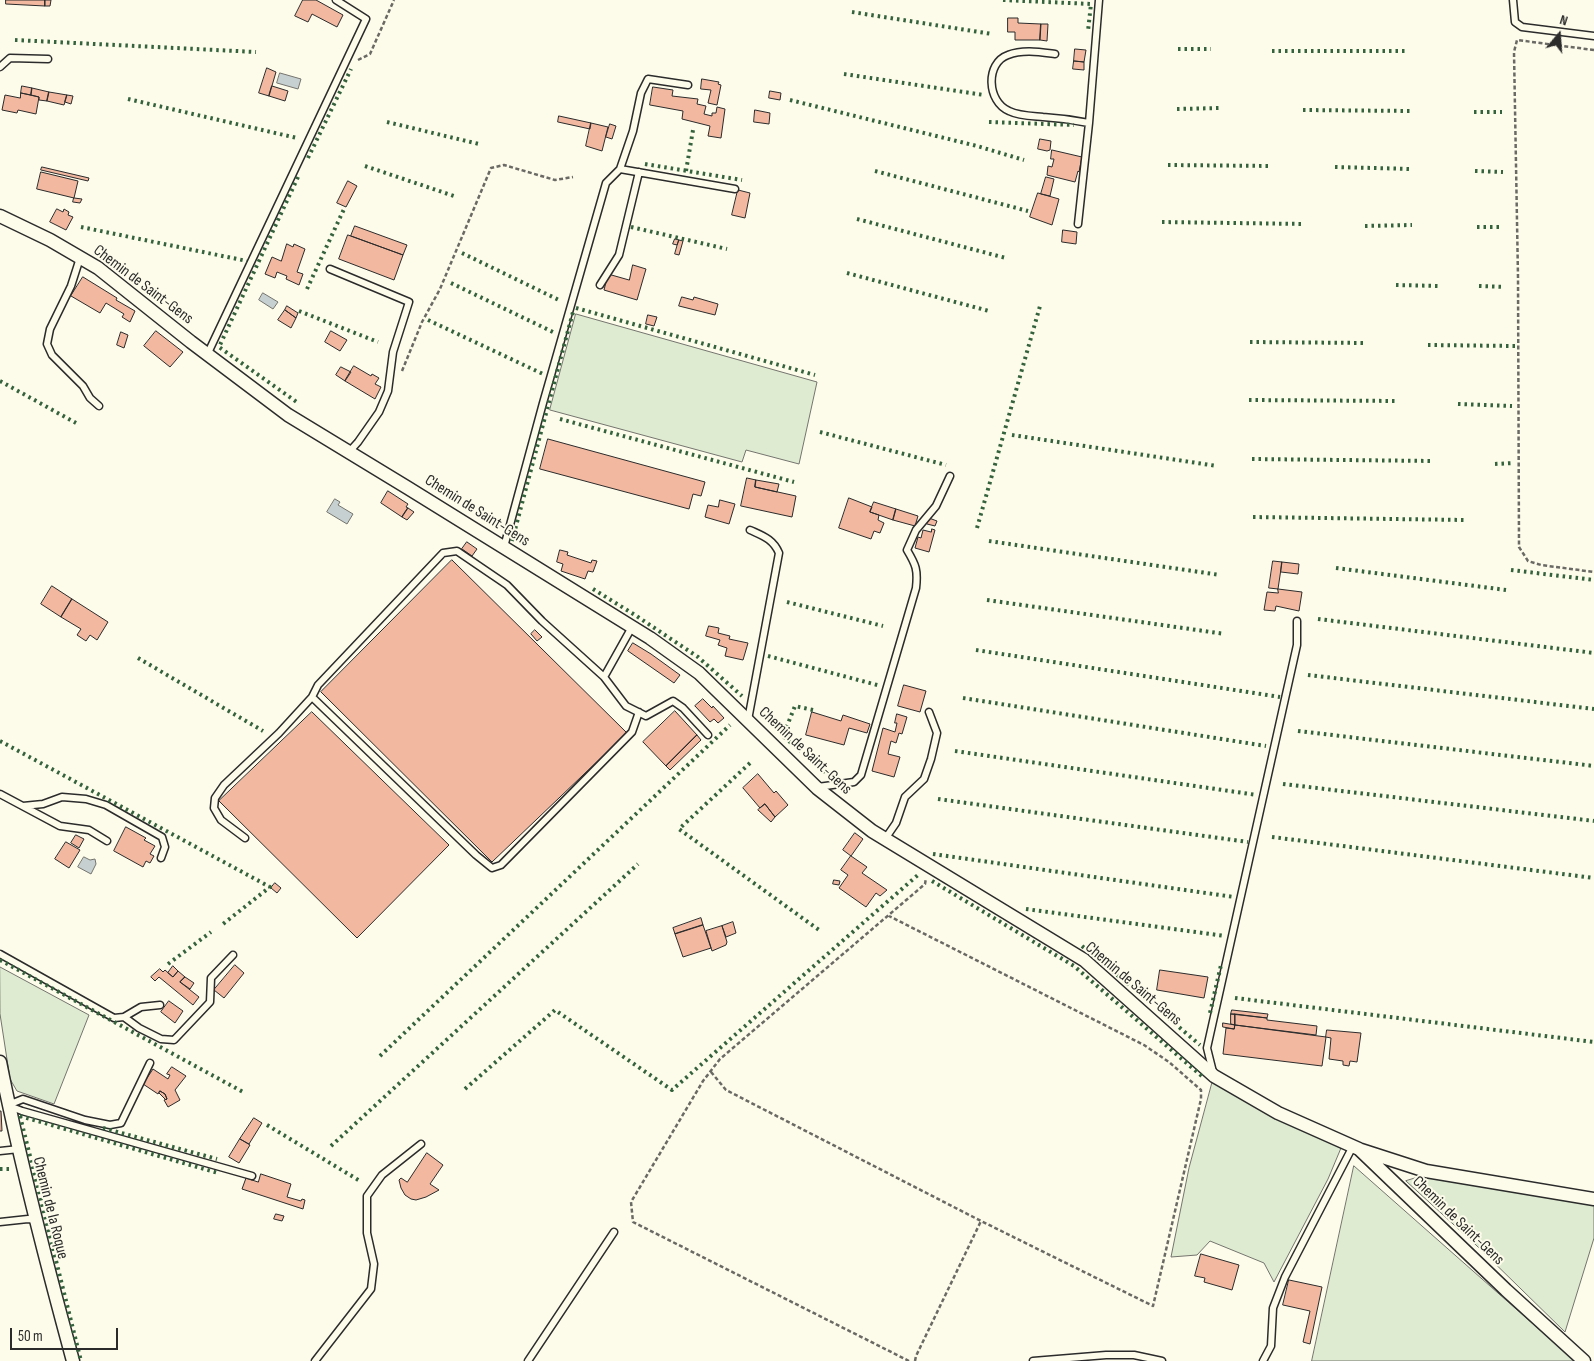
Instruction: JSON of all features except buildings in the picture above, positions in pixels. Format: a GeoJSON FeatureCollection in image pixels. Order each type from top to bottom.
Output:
{"type":"FeatureCollection","features":[{"type":"Feature","properties":{"kind":"street","name":"Chemin de Saint-Gens"},"geometry":{"type":"LineString","coordinates":[[0,216],[50,240],[98,268],[288,415],[632,627],[699,673],[816,788],[872,831],[1084,960],[1214,1076],[1278,1113],[1356,1148],[1584,1361]]}},
{"type":"Feature","properties":{"kind":"street","name":"Chemin de la Roque"},"geometry":{"type":"LineString","coordinates":[[0,1062],[8,1105],[36,1220],[73,1361]]}},
{"type":"Feature","properties":{"kind":"street"},"geometry":{"type":"LineString","coordinates":[[1356,1148],[1426,1171],[1594,1199]]}},
{"type":"Feature","properties":{"kind":"lane"},"geometry":{"type":"LineString","coordinates":[[208,355],[366,19],[336,0]]}},
{"type":"Feature","properties":{"kind":"lane"},"geometry":{"type":"LineString","coordinates":[[1078,224],[1089,123],[1099,0]]}},
{"type":"Feature","properties":{"kind":"lane"},"geometry":{"type":"LineString","coordinates":[[1514,0],[1515,22],[1522,27],[1594,36]]}},
{"type":"Feature","properties":{"kind":"lane"},"geometry":{"type":"LineString","coordinates":[[1055,54],[1028,51],[1007,55],[994,66],[992,83],[994,95],[999,104],[1008,111],[1089,123]]}},
{"type":"Feature","properties":{"kind":"lane"},"geometry":{"type":"LineString","coordinates":[[0,67],[10,58],[48,59]]}},
{"type":"Feature","properties":{"kind":"lane"},"geometry":{"type":"LineString","coordinates":[[504,547],[606,182],[620,169],[633,131],[641,93],[648,79],[688,84]]}},
{"type":"Feature","properties":{"kind":"lane"},"geometry":{"type":"LineString","coordinates":[[620,169],[735,189]]}},
{"type":"Feature","properties":{"kind":"lane"},"geometry":{"type":"LineString","coordinates":[[600,285],[619,255],[639,172]]}},
{"type":"Feature","properties":{"kind":"lane"},"geometry":{"type":"LineString","coordinates":[[80,258],[71,286],[50,329],[47,344],[52,355],[83,386],[90,398],[99,406]]}},
{"type":"Feature","properties":{"kind":"lane"},"geometry":{"type":"LineString","coordinates":[[330,269],[409,302],[393,352],[388,391],[379,412],[349,452]]}},
{"type":"Feature","properties":{"kind":"lane"},"geometry":{"type":"LineString","coordinates":[[816,788],[854,782],[861,775],[916,588],[918,575],[915,563],[907,550],[916,530],[936,506],[950,476]]}},
{"type":"Feature","properties":{"kind":"lane"},"geometry":{"type":"LineString","coordinates":[[748,720],[779,553],[776,544],[750,530]]}},
{"type":"Feature","properties":{"kind":"lane"},"geometry":{"type":"LineString","coordinates":[[245,838],[221,820],[214,808],[215,798],[224,785],[279,733],[312,696],[318,685],[443,553],[457,551],[507,585],[542,621],[604,677],[626,706],[646,716],[673,701],[683,708],[708,735]]}},
{"type":"Feature","properties":{"kind":"lane"},"geometry":{"type":"LineString","coordinates":[[1214,1076],[1207,1048],[1295,655],[1297,645],[1296,621]]}},
{"type":"Feature","properties":{"kind":"lane"},"geometry":{"type":"LineString","coordinates":[[604,677],[632,627]]}},
{"type":"Feature","properties":{"kind":"lane"},"geometry":{"type":"LineString","coordinates":[[312,696],[476,855],[492,868],[501,865],[632,732],[639,712]]}},
{"type":"Feature","properties":{"kind":"lane"},"geometry":{"type":"LineString","coordinates":[[885,839],[896,823],[905,797],[924,779],[931,759],[936,733],[929,712]]}},
{"type":"Feature","properties":{"kind":"lane"},"geometry":{"type":"LineString","coordinates":[[0,794],[60,826],[89,830],[107,841]]}},
{"type":"Feature","properties":{"kind":"lane"},"geometry":{"type":"LineString","coordinates":[[23,806],[43,804],[62,797],[106,805],[162,838],[165,847],[161,858]]}},
{"type":"Feature","properties":{"kind":"lane"},"geometry":{"type":"LineString","coordinates":[[0,954],[114,1018],[124,1017],[141,1007],[160,1005]]}},
{"type":"Feature","properties":{"kind":"lane"},"geometry":{"type":"LineString","coordinates":[[124,1017],[139,1028],[161,1039],[174,1040],[210,1002],[211,978],[234,955]]}},
{"type":"Feature","properties":{"kind":"lane"},"geometry":{"type":"LineString","coordinates":[[8,1105],[22,1099],[85,1120],[110,1125],[121,1123],[150,1063]]}},
{"type":"Feature","properties":{"kind":"lane"},"geometry":{"type":"LineString","coordinates":[[8,1105],[22,1111],[252,1176]]}},
{"type":"Feature","properties":{"kind":"lane"},"geometry":{"type":"LineString","coordinates":[[315,1361],[371,1289],[374,1264],[367,1233],[367,1196],[382,1174],[421,1144]]}},
{"type":"Feature","properties":{"kind":"lane"},"geometry":{"type":"LineString","coordinates":[[1263,1361],[1271,1346],[1274,1308],[1285,1277],[1356,1148]]}},
{"type":"Feature","properties":{"kind":"lane"},"geometry":{"type":"LineString","coordinates":[[0,1152],[19,1149]]}},
{"type":"Feature","properties":{"kind":"lane"},"geometry":{"type":"LineString","coordinates":[[0,1222],[36,1220]]}},
{"type":"Feature","properties":{"kind":"lane"},"geometry":{"type":"LineString","coordinates":[[528,1361],[614,1232]]}},
{"type":"Feature","properties":{"kind":"lane"},"geometry":{"type":"LineString","coordinates":[[1033,1361],[1106,1355],[1134,1355],[1162,1361]]}},
{"type":"Feature","properties":{"kind":"path"},"geometry":{"type":"LineString","coordinates":[[346,62],[361,59],[370,54],[394,0]]}},
{"type":"Feature","properties":{"kind":"path"},"geometry":{"type":"LineString","coordinates":[[1594,50],[1517,40],[1514,52],[1518,297],[1519,548],[1528,561],[1541,565],[1594,572]]}},
{"type":"Feature","properties":{"kind":"path"},"geometry":{"type":"LineString","coordinates":[[401,373],[422,322],[440,289],[491,168],[504,165],[555,180],[573,178]]}},
{"type":"Feature","properties":{"kind":"path"},"geometry":{"type":"LineString","coordinates":[[910,1361],[633,1222],[631,1202],[698,1090],[720,1059],[925,884],[928,866]]}},
{"type":"Feature","properties":{"kind":"path"},"geometry":{"type":"LineString","coordinates":[[710,1072],[726,1090],[981,1222],[1153,1306],[1201,1100],[1201,1090],[1170,1062],[1144,1045],[889,916]]}},
{"type":"Feature","properties":{"kind":"path"},"geometry":{"type":"LineString","coordinates":[[915,1361],[981,1222]]}},
{"type":"Feature","properties":{"kind":"green space"},"geometry":{"type":"Polygon","coordinates":[[[576,314],[817,382],[799,464],[746,450],[742,462],[550,410],[576,314]]]}},
{"type":"Feature","properties":{"kind":"green space"},"geometry":{"type":"Polygon","coordinates":[[[0,967],[89,1015],[54,1104],[17,1091],[10,1079],[0,1014],[0,967]]]}},
{"type":"Feature","properties":{"kind":"green space"},"geometry":{"type":"Polygon","coordinates":[[[1213,1080],[1341,1148],[1328,1179],[1274,1282],[1264,1263],[1210,1241],[1197,1255],[1171,1257],[1189,1168],[1213,1080]]]}},
{"type":"Feature","properties":{"kind":"green space"},"geometry":{"type":"Polygon","coordinates":[[[1354,1166],[1575,1361],[1312,1361],[1354,1166]]]}},
{"type":"Feature","properties":{"kind":"green space"},"geometry":{"type":"Polygon","coordinates":[[[1422,1176],[1594,1205],[1594,1238],[1565,1332],[1476,1245],[1406,1181],[1422,1176]]]}},
{"type":"Feature","properties":{"kind":"shaded area"},"geometry":{"type":"Polygon","coordinates":[[[280,73],[301,79],[298,89],[277,83],[280,73]]]}},
{"type":"Feature","properties":{"kind":"shaded area"},"geometry":{"type":"Polygon","coordinates":[[[263,293],[278,302],[273,309],[259,300],[263,293]]]}},
{"type":"Feature","properties":{"kind":"shaded area"},"geometry":{"type":"Polygon","coordinates":[[[335,499],[340,502],[338,505],[353,514],[347,524],[327,512],[335,499]]]}},
{"type":"Feature","properties":{"kind":"shaded area"},"geometry":{"type":"Polygon","coordinates":[[[84,857],[90,860],[95,859],[96,864],[91,874],[78,867],[84,857]]]}},
{"type":"Feature","properties":{"kind":"hedge"},"geometry":{"type":"LineString","coordinates":[[1003,0],[1091,4],[1088,31]]}},
{"type":"Feature","properties":{"kind":"hedge"},"geometry":{"type":"LineString","coordinates":[[852,12],[992,34]]}},
{"type":"Feature","properties":{"kind":"hedge"},"geometry":{"type":"LineString","coordinates":[[15,40],[256,52]]}},
{"type":"Feature","properties":{"kind":"hedge"},"geometry":{"type":"LineString","coordinates":[[1178,49],[1211,49]]}},
{"type":"Feature","properties":{"kind":"hedge"},"geometry":{"type":"LineString","coordinates":[[1272,51],[1407,51]]}},
{"type":"Feature","properties":{"kind":"hedge"},"geometry":{"type":"LineString","coordinates":[[308,158],[351,69]]}},
{"type":"Feature","properties":{"kind":"hedge"},"geometry":{"type":"LineString","coordinates":[[844,74],[984,95]]}},
{"type":"Feature","properties":{"kind":"hedge"},"geometry":{"type":"LineString","coordinates":[[128,99],[297,138]]}},
{"type":"Feature","properties":{"kind":"hedge"},"geometry":{"type":"LineString","coordinates":[[790,100],[977,146],[1024,160]]}},
{"type":"Feature","properties":{"kind":"hedge"},"geometry":{"type":"LineString","coordinates":[[1177,109],[1221,108]]}},
{"type":"Feature","properties":{"kind":"hedge"},"geometry":{"type":"LineString","coordinates":[[1303,110],[1410,111]]}},
{"type":"Feature","properties":{"kind":"hedge"},"geometry":{"type":"LineString","coordinates":[[1474,112],[1502,112]]}},
{"type":"Feature","properties":{"kind":"hedge"},"geometry":{"type":"LineString","coordinates":[[387,122],[479,144]]}},
{"type":"Feature","properties":{"kind":"hedge"},"geometry":{"type":"LineString","coordinates":[[989,122],[1074,125]]}},
{"type":"Feature","properties":{"kind":"hedge"},"geometry":{"type":"LineString","coordinates":[[686,171],[693,130]]}},
{"type":"Feature","properties":{"kind":"hedge"},"geometry":{"type":"LineString","coordinates":[[645,164],[742,180]]}},
{"type":"Feature","properties":{"kind":"hedge"},"geometry":{"type":"LineString","coordinates":[[1168,165],[1272,166]]}},
{"type":"Feature","properties":{"kind":"hedge"},"geometry":{"type":"LineString","coordinates":[[365,166],[457,197]]}},
{"type":"Feature","properties":{"kind":"hedge"},"geometry":{"type":"LineString","coordinates":[[1335,167],[1411,169]]}},
{"type":"Feature","properties":{"kind":"hedge"},"geometry":{"type":"LineString","coordinates":[[875,171],[1028,211]]}},
{"type":"Feature","properties":{"kind":"hedge"},"geometry":{"type":"LineString","coordinates":[[1475,171],[1503,172]]}},
{"type":"Feature","properties":{"kind":"hedge"},"geometry":{"type":"LineString","coordinates":[[298,177],[219,347],[298,403]]}},
{"type":"Feature","properties":{"kind":"hedge"},"geometry":{"type":"LineString","coordinates":[[307,289],[344,209]]}},
{"type":"Feature","properties":{"kind":"hedge"},"geometry":{"type":"LineString","coordinates":[[857,219],[1006,258]]}},
{"type":"Feature","properties":{"kind":"hedge"},"geometry":{"type":"LineString","coordinates":[[1162,222],[1304,224]]}},
{"type":"Feature","properties":{"kind":"hedge"},"geometry":{"type":"LineString","coordinates":[[1365,226],[1412,225]]}},
{"type":"Feature","properties":{"kind":"hedge"},"geometry":{"type":"LineString","coordinates":[[81,227],[247,261]]}},
{"type":"Feature","properties":{"kind":"hedge"},"geometry":{"type":"LineString","coordinates":[[631,227],[727,249]]}},
{"type":"Feature","properties":{"kind":"hedge"},"geometry":{"type":"LineString","coordinates":[[1477,227],[1501,227]]}},
{"type":"Feature","properties":{"kind":"hedge"},"geometry":{"type":"LineString","coordinates":[[462,253],[561,301]]}},
{"type":"Feature","properties":{"kind":"hedge"},"geometry":{"type":"LineString","coordinates":[[847,273],[989,311]]}},
{"type":"Feature","properties":{"kind":"hedge"},"geometry":{"type":"LineString","coordinates":[[451,283],[553,332]]}},
{"type":"Feature","properties":{"kind":"hedge"},"geometry":{"type":"LineString","coordinates":[[1396,285],[1439,286]]}},
{"type":"Feature","properties":{"kind":"hedge"},"geometry":{"type":"LineString","coordinates":[[1479,286],[1505,287]]}},
{"type":"Feature","properties":{"kind":"hedge"},"geometry":{"type":"LineString","coordinates":[[977,528],[1040,306]]}},
{"type":"Feature","properties":{"kind":"hedge"},"geometry":{"type":"LineString","coordinates":[[576,308],[815,375]]}},
{"type":"Feature","properties":{"kind":"hedge"},"geometry":{"type":"LineString","coordinates":[[299,311],[378,342]]}},
{"type":"Feature","properties":{"kind":"hedge"},"geometry":{"type":"LineString","coordinates":[[512,541],[573,312]]}},
{"type":"Feature","properties":{"kind":"hedge"},"geometry":{"type":"LineString","coordinates":[[428,320],[543,374]]}},
{"type":"Feature","properties":{"kind":"hedge"},"geometry":{"type":"LineString","coordinates":[[1250,342],[1367,343]]}},
{"type":"Feature","properties":{"kind":"hedge"},"geometry":{"type":"LineString","coordinates":[[1428,345],[1515,346]]}},
{"type":"Feature","properties":{"kind":"hedge"},"geometry":{"type":"LineString","coordinates":[[0,381],[76,423]]}},
{"type":"Feature","properties":{"kind":"hedge"},"geometry":{"type":"LineString","coordinates":[[1249,400],[1398,401]]}},
{"type":"Feature","properties":{"kind":"hedge"},"geometry":{"type":"LineString","coordinates":[[1458,404],[1512,406]]}},
{"type":"Feature","properties":{"kind":"hedge"},"geometry":{"type":"LineString","coordinates":[[560,419],[794,482]]}},
{"type":"Feature","properties":{"kind":"hedge"},"geometry":{"type":"LineString","coordinates":[[820,432],[946,465]]}},
{"type":"Feature","properties":{"kind":"hedge"},"geometry":{"type":"LineString","coordinates":[[1012,435],[1217,466]]}},
{"type":"Feature","properties":{"kind":"hedge"},"geometry":{"type":"LineString","coordinates":[[1252,459],[1433,461]]}},
{"type":"Feature","properties":{"kind":"hedge"},"geometry":{"type":"LineString","coordinates":[[1495,464],[1514,463]]}},
{"type":"Feature","properties":{"kind":"hedge"},"geometry":{"type":"LineString","coordinates":[[1253,517],[1464,520]]}},
{"type":"Feature","properties":{"kind":"hedge"},"geometry":{"type":"LineString","coordinates":[[989,541],[1220,575]]}},
{"type":"Feature","properties":{"kind":"hedge"},"geometry":{"type":"LineString","coordinates":[[1336,568],[1506,590]]}},
{"type":"Feature","properties":{"kind":"hedge"},"geometry":{"type":"LineString","coordinates":[[1511,570],[1594,580]]}},
{"type":"Feature","properties":{"kind":"hedge"},"geometry":{"type":"LineString","coordinates":[[593,589],[698,657],[742,696]]}},
{"type":"Feature","properties":{"kind":"hedge"},"geometry":{"type":"LineString","coordinates":[[987,600],[1225,634]]}},
{"type":"Feature","properties":{"kind":"hedge"},"geometry":{"type":"LineString","coordinates":[[787,602],[883,626]]}},
{"type":"Feature","properties":{"kind":"hedge"},"geometry":{"type":"LineString","coordinates":[[1318,619],[1594,653]]}},
{"type":"Feature","properties":{"kind":"hedge"},"geometry":{"type":"LineString","coordinates":[[976,650],[1280,697]]}},
{"type":"Feature","properties":{"kind":"hedge"},"geometry":{"type":"LineString","coordinates":[[768,656],[881,686]]}},
{"type":"Feature","properties":{"kind":"hedge"},"geometry":{"type":"LineString","coordinates":[[138,658],[263,731]]}},
{"type":"Feature","properties":{"kind":"hedge"},"geometry":{"type":"LineString","coordinates":[[1308,675],[1594,709]]}},
{"type":"Feature","properties":{"kind":"hedge"},"geometry":{"type":"LineString","coordinates":[[963,698],[1266,746]]}},
{"type":"Feature","properties":{"kind":"hedge"},"geometry":{"type":"LineString","coordinates":[[813,710],[795,706],[783,736],[831,777]]}},
{"type":"Feature","properties":{"kind":"hedge"},"geometry":{"type":"LineString","coordinates":[[380,1056],[730,725]]}},
{"type":"Feature","properties":{"kind":"hedge"},"geometry":{"type":"LineString","coordinates":[[1298,731],[1594,766]]}},
{"type":"Feature","properties":{"kind":"hedge"},"geometry":{"type":"LineString","coordinates":[[0,741],[270,887],[223,924]]}},
{"type":"Feature","properties":{"kind":"hedge"},"geometry":{"type":"LineString","coordinates":[[955,751],[1257,795]]}},
{"type":"Feature","properties":{"kind":"hedge"},"geometry":{"type":"LineString","coordinates":[[750,763],[679,829],[819,930]]}},
{"type":"Feature","properties":{"kind":"hedge"},"geometry":{"type":"LineString","coordinates":[[1283,784],[1594,821]]}},
{"type":"Feature","properties":{"kind":"hedge"},"geometry":{"type":"LineString","coordinates":[[938,799],[1248,842]]}},
{"type":"Feature","properties":{"kind":"hedge"},"geometry":{"type":"LineString","coordinates":[[1272,837],[1594,878]]}},
{"type":"Feature","properties":{"kind":"hedge"},"geometry":{"type":"LineString","coordinates":[[933,854],[1234,897]]}},
{"type":"Feature","properties":{"kind":"hedge"},"geometry":{"type":"LineString","coordinates":[[331,1146],[638,864]]}},
{"type":"Feature","properties":{"kind":"hedge"},"geometry":{"type":"LineString","coordinates":[[465,1089],[555,1010],[672,1090],[919,874]]}},
{"type":"Feature","properties":{"kind":"hedge"},"geometry":{"type":"LineString","coordinates":[[932,881],[1074,966],[1204,1078]]}},
{"type":"Feature","properties":{"kind":"hedge"},"geometry":{"type":"LineString","coordinates":[[1026,909],[1225,936]]}},
{"type":"Feature","properties":{"kind":"hedge"},"geometry":{"type":"LineString","coordinates":[[168,964],[211,932]]}},
{"type":"Feature","properties":{"kind":"hedge"},"geometry":{"type":"LineString","coordinates":[[1082,946],[1150,1002]]}},
{"type":"Feature","properties":{"kind":"hedge"},"geometry":{"type":"LineString","coordinates":[[0,960],[245,1093]]}},
{"type":"Feature","properties":{"kind":"hedge"},"geometry":{"type":"LineString","coordinates":[[1210,1013],[1221,965]]}},
{"type":"Feature","properties":{"kind":"hedge"},"geometry":{"type":"LineString","coordinates":[[1235,998],[1594,1042]]}},
{"type":"Feature","properties":{"kind":"hedge"},"geometry":{"type":"LineString","coordinates":[[1162,1005],[1159,1010],[1200,1045]]}},
{"type":"Feature","properties":{"kind":"hedge"},"geometry":{"type":"LineString","coordinates":[[20,1116],[81,1361]]}},
{"type":"Feature","properties":{"kind":"hedge"},"geometry":{"type":"LineString","coordinates":[[20,1116],[218,1173]]}},
{"type":"Feature","properties":{"kind":"hedge"},"geometry":{"type":"LineString","coordinates":[[267,1125],[360,1181]]}},
{"type":"Feature","properties":{"kind":"hedge"},"geometry":{"type":"LineString","coordinates":[[103,1128],[217,1159]]}},
{"type":"Feature","properties":{"kind":"hedge"},"geometry":{"type":"LineString","coordinates":[[0,1169],[12,1169]]}}]}
